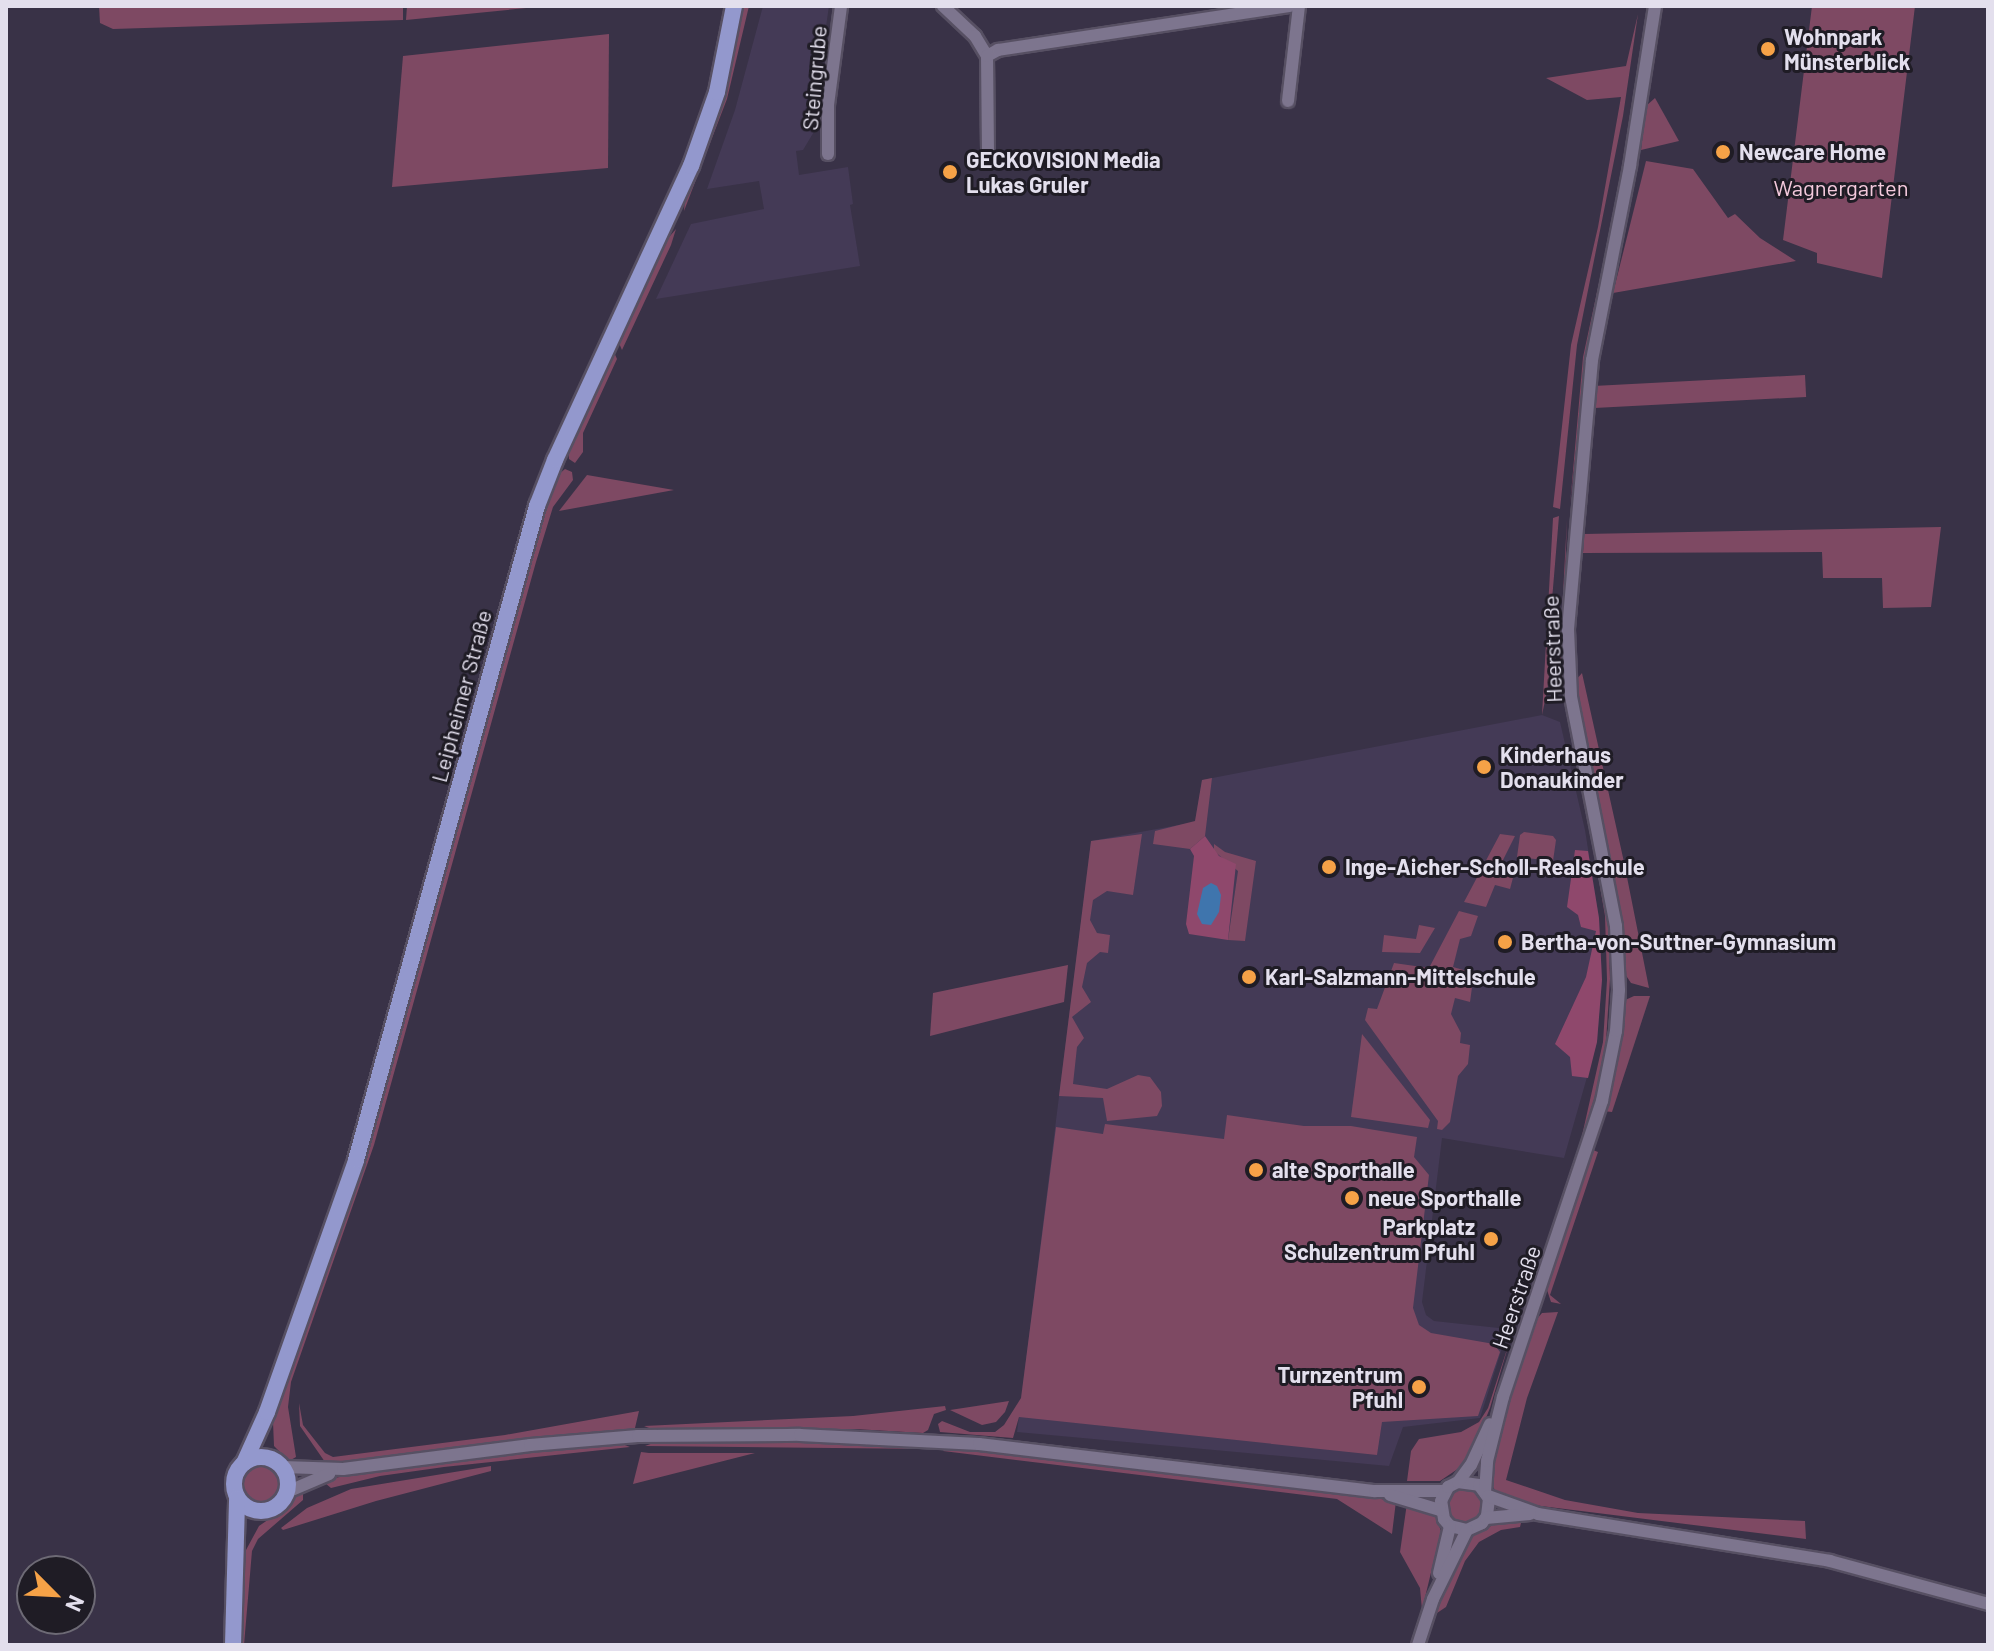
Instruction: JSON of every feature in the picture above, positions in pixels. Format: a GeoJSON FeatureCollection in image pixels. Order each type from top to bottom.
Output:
{"type":"FeatureCollection","features":[{"type":"Feature","properties":{"kind":"main road","name":"Leipheimer Straße"},"geometry":{"type":"LineString","coordinates":[[244,1463],[267,1412],[356,1160],[537,506],[700,142],[717,92],[734,6]]}},
{"type":"Feature","properties":{"kind":"main road","name":"Leipheimer Straße"},"geometry":{"type":"LineString","coordinates":[[267,1412],[267,1444],[278,1464]]}},
{"type":"Feature","properties":{"kind":"main road"},"geometry":{"type":"LineString","coordinates":[[233,1645],[239,1545],[234,1479],[244,1463],[257,1457],[278,1464],[288,1479],[287,1492],[277,1506],[263,1511],[251,1523],[239,1545]]}},
{"type":"Feature","properties":{"kind":"main road"},"geometry":{"type":"LineString","coordinates":[[237,1498],[248,1508],[263,1511]]}},
{"type":"Feature","properties":{"kind":"street","name":"Steingrube"},"geometry":{"type":"LineString","coordinates":[[828,154],[828,105],[841,6]]}},
{"type":"Feature","properties":{"kind":"street"},"geometry":{"type":"LineString","coordinates":[[943,6],[975,36],[987,56],[988,153]]}},
{"type":"Feature","properties":{"kind":"street"},"geometry":{"type":"LineString","coordinates":[[987,56],[998,50],[1290,6]]}},
{"type":"Feature","properties":{"kind":"street"},"geometry":{"type":"LineString","coordinates":[[1288,101],[1299,6]]}},
{"type":"Feature","properties":{"kind":"street","name":"Heerstraße"},"geometry":{"type":"LineString","coordinates":[[1486,1494],[1487,1461],[1503,1397],[1602,1101],[1616,1031],[1619,990],[1616,926],[1571,696],[1568,629],[1592,360],[1645,76],[1655,6]]}},
{"type":"Feature","properties":{"kind":"street","name":"Heerstraße"},"geometry":{"type":"LineString","coordinates":[[1445,1491],[1458,1482],[1471,1465],[1503,1397]]}},
{"type":"Feature","properties":{"kind":"street"},"geometry":{"type":"LineString","coordinates":[[278,1464],[343,1469],[530,1445],[638,1436],[800,1435],[979,1444],[1375,1491],[1445,1491],[1440,1510]]}},
{"type":"Feature","properties":{"kind":"street"},"geometry":{"type":"LineString","coordinates":[[287,1492],[343,1469]]}},
{"type":"Feature","properties":{"kind":"street"},"geometry":{"type":"LineString","coordinates":[[1458,1482],[1472,1482],[1486,1494],[1538,1514],[1830,1561],[1988,1604]]}},
{"type":"Feature","properties":{"kind":"street"},"geometry":{"type":"LineString","coordinates":[[1375,1491],[1440,1510],[1450,1526],[1467,1530]]}},
{"type":"Feature","properties":{"kind":"street"},"geometry":{"type":"LineString","coordinates":[[1486,1494],[1489,1508],[1486,1518]]}},
{"type":"Feature","properties":{"kind":"street"},"geometry":{"type":"LineString","coordinates":[[1433,1599],[1467,1530],[1486,1518],[1538,1514]]}},
{"type":"Feature","properties":{"kind":"street"},"geometry":{"type":"LineString","coordinates":[[1418,1645],[1433,1599],[1450,1526]]}},
{"type":"Feature","properties":{"kind":"shaded area"},"geometry":{"type":"Polygon","coordinates":[[[763,6],[829,6],[816,94],[818,125],[803,150],[796,151],[799,175],[848,167],[853,204],[850,205],[860,266],[656,299],[691,224],[764,209],[759,181],[707,189],[735,110],[763,6]]]}},
{"type":"Feature","properties":{"kind":"shaded area"},"geometry":{"type":"Polygon","coordinates":[[[1542,715],[1560,722],[1585,830],[1599,918],[1602,980],[1597,1042],[1564,1158],[1442,1138],[1422,1302],[1426,1315],[1434,1321],[1508,1329],[1480,1418],[1403,1427],[1389,1466],[1017,1432],[1091,841],[1195,822],[1202,780],[1542,715]]]}},
{"type":"Feature","properties":{"kind":"shaded area"},"geometry":{"type":"Polygon","coordinates":[[[1205,836],[1219,856],[1236,864],[1228,940],[1189,934],[1186,924],[1194,856],[1190,849],[1205,836]]]}},
{"type":"Feature","properties":{"kind":"shaded area"},"geometry":{"type":"Polygon","coordinates":[[[1575,850],[1588,851],[1599,918],[1602,980],[1597,1042],[1588,1078],[1572,1076],[1570,1057],[1555,1044],[1586,977],[1596,931],[1581,927],[1578,915],[1567,907],[1575,850]]]}},
{"type":"Feature","properties":{"kind":"green space"},"geometry":{"type":"Polygon","coordinates":[[[99,6],[403,6],[403,20],[113,29],[100,23],[99,6]]]}},
{"type":"Feature","properties":{"kind":"green space"},"geometry":{"type":"Polygon","coordinates":[[[407,6],[547,6],[406,20],[407,6]]]}},
{"type":"Feature","properties":{"kind":"green space"},"geometry":{"type":"Polygon","coordinates":[[[743,6],[749,6],[727,99],[684,211],[685,197],[723,97],[743,6]]]}},
{"type":"Feature","properties":{"kind":"green space","name":"Wagnergarten"},"geometry":{"type":"Polygon","coordinates":[[[1812,6],[1915,6],[1882,278],[1817,263],[1817,253],[1783,240],[1812,6]]]}},
{"type":"Feature","properties":{"kind":"green space"},"geometry":{"type":"Polygon","coordinates":[[[1638,14],[1623,116],[1577,345],[1560,509],[1553,507],[1571,345],[1598,227],[1621,97],[1587,100],[1546,78],[1626,66],[1638,14]]]}},
{"type":"Feature","properties":{"kind":"green space"},"geometry":{"type":"Polygon","coordinates":[[[609,34],[608,168],[392,187],[403,56],[609,34]]]}},
{"type":"Feature","properties":{"kind":"green space"},"geometry":{"type":"Polygon","coordinates":[[[1655,98],[1679,141],[1641,150],[1646,106],[1655,98]]]}},
{"type":"Feature","properties":{"kind":"green space"},"geometry":{"type":"Polygon","coordinates":[[[1646,161],[1693,169],[1728,218],[1735,214],[1760,238],[1796,261],[1613,293],[1646,161]]]}},
{"type":"Feature","properties":{"kind":"green space"},"geometry":{"type":"Polygon","coordinates":[[[1618,195],[1586,357],[1570,505],[1583,357],[1618,195]]]}},
{"type":"Feature","properties":{"kind":"green space"},"geometry":{"type":"Polygon","coordinates":[[[676,229],[622,350],[618,341],[664,243],[676,229]]]}},
{"type":"Feature","properties":{"kind":"green space"},"geometry":{"type":"Polygon","coordinates":[[[614,352],[617,359],[583,433],[583,452],[575,463],[569,459],[568,448],[614,352]]]}},
{"type":"Feature","properties":{"kind":"green space"},"geometry":{"type":"Polygon","coordinates":[[[1805,375],[1806,397],[1594,408],[1593,386],[1805,375]]]}},
{"type":"Feature","properties":{"kind":"green space"},"geometry":{"type":"Polygon","coordinates":[[[565,469],[572,472],[573,480],[553,507],[536,562],[374,1145],[291,1382],[288,1407],[296,1457],[289,1461],[274,1446],[273,1422],[370,1143],[529,559],[559,474],[565,469]]]}},
{"type":"Feature","properties":{"kind":"green space"},"geometry":{"type":"Polygon","coordinates":[[[587,475],[674,490],[559,511],[587,475]]]}},
{"type":"Feature","properties":{"kind":"green space"},"geometry":{"type":"Polygon","coordinates":[[[1559,516],[1548,648],[1549,681],[1542,715],[1553,518],[1559,516]]]}},
{"type":"Feature","properties":{"kind":"green space"},"geometry":{"type":"Polygon","coordinates":[[[1567,519],[1562,669],[1586,813],[1559,669],[1567,519]]]}},
{"type":"Feature","properties":{"kind":"green space"},"geometry":{"type":"Polygon","coordinates":[[[1941,527],[1931,607],[1883,608],[1882,578],[1823,578],[1822,552],[1583,553],[1584,534],[1941,527]]]}},
{"type":"Feature","properties":{"kind":"green space"},"geometry":{"type":"Polygon","coordinates":[[[1582,673],[1649,988],[1631,983],[1625,974],[1612,865],[1587,756],[1576,680],[1582,673]]]}},
{"type":"Feature","properties":{"kind":"green space"},"geometry":{"type":"Polygon","coordinates":[[[1212,778],[1205,836],[1190,849],[1153,844],[1155,831],[1195,821],[1202,780],[1212,778]]]}},
{"type":"Feature","properties":{"kind":"green space"},"geometry":{"type":"Polygon","coordinates":[[[1524,832],[1553,836],[1556,840],[1553,861],[1517,857],[1520,835],[1524,832]]]}},
{"type":"Feature","properties":{"kind":"green space"},"geometry":{"type":"Polygon","coordinates":[[[1142,834],[1133,895],[1107,891],[1093,900],[1090,920],[1097,933],[1110,935],[1108,953],[1100,952],[1087,963],[1082,987],[1091,1002],[1072,1017],[1084,1038],[1077,1047],[1073,1084],[1107,1089],[1138,1075],[1150,1077],[1161,1092],[1162,1106],[1157,1116],[1107,1121],[1103,1098],[1059,1096],[1091,841],[1142,834]]]}},
{"type":"Feature","properties":{"kind":"green space"},"geometry":{"type":"Polygon","coordinates":[[[1500,834],[1515,836],[1503,860],[1514,874],[1510,889],[1495,885],[1486,907],[1464,902],[1500,834]]]}},
{"type":"Feature","properties":{"kind":"green space"},"geometry":{"type":"Polygon","coordinates":[[[1591,834],[1596,845],[1608,916],[1610,979],[1606,1042],[1596,1093],[1581,1140],[1603,1042],[1607,980],[1605,916],[1591,834]]]}},
{"type":"Feature","properties":{"kind":"green space"},"geometry":{"type":"Polygon","coordinates":[[[1214,844],[1225,852],[1256,861],[1245,941],[1228,940],[1238,871],[1214,851],[1214,844]]]}},
{"type":"Feature","properties":{"kind":"green space"},"geometry":{"type":"Polygon","coordinates":[[[1459,911],[1478,916],[1471,936],[1460,939],[1453,967],[1474,973],[1470,1002],[1455,998],[1451,1014],[1461,1033],[1460,1043],[1470,1045],[1468,1064],[1458,1076],[1450,1122],[1442,1130],[1437,1129],[1438,1121],[1365,1020],[1368,1008],[1377,1009],[1394,963],[1429,968],[1459,911]]]}},
{"type":"Feature","properties":{"kind":"green space"},"geometry":{"type":"Polygon","coordinates":[[[1419,925],[1435,928],[1420,953],[1382,952],[1384,935],[1416,939],[1419,925]]]}},
{"type":"Feature","properties":{"kind":"green space"},"geometry":{"type":"Polygon","coordinates":[[[1068,965],[1064,1002],[930,1036],[933,993],[1068,965]]]}},
{"type":"Feature","properties":{"kind":"green space"},"geometry":{"type":"Polygon","coordinates":[[[1634,996],[1650,996],[1612,1112],[1603,1111],[1623,1001],[1634,996]]]}},
{"type":"Feature","properties":{"kind":"green space"},"geometry":{"type":"Polygon","coordinates":[[[1362,1034],[1430,1120],[1428,1128],[1351,1117],[1362,1034]]]}},
{"type":"Feature","properties":{"kind":"green space"},"geometry":{"type":"Polygon","coordinates":[[[1227,1115],[1304,1126],[1351,1126],[1417,1137],[1414,1157],[1429,1175],[1413,1308],[1419,1325],[1431,1333],[1494,1344],[1500,1352],[1478,1416],[1382,1422],[1377,1455],[1019,1417],[1013,1438],[940,1432],[938,1424],[942,1421],[970,1432],[995,1432],[1004,1425],[1021,1398],[1056,1127],[1103,1134],[1105,1124],[1224,1139],[1227,1115]]]}},
{"type":"Feature","properties":{"kind":"green space"},"geometry":{"type":"Polygon","coordinates":[[[1593,1150],[1598,1152],[1550,1295],[1561,1304],[1551,1302],[1547,1290],[1593,1150]]]}},
{"type":"Feature","properties":{"kind":"green space"},"geometry":{"type":"Polygon","coordinates":[[[1558,1312],[1527,1398],[1506,1480],[1565,1500],[1638,1513],[1805,1521],[1806,1539],[1541,1506],[1511,1500],[1496,1492],[1492,1485],[1491,1463],[1497,1437],[1536,1320],[1542,1313],[1558,1312]]]}},
{"type":"Feature","properties":{"kind":"green space"},"geometry":{"type":"Polygon","coordinates":[[[1510,1340],[1490,1408],[1468,1462],[1440,1481],[1407,1481],[1411,1451],[1419,1439],[1461,1432],[1479,1422],[1488,1408],[1510,1340]]]}},
{"type":"Feature","properties":{"kind":"green space"},"geometry":{"type":"Polygon","coordinates":[[[1009,1401],[996,1422],[982,1425],[950,1410],[1009,1401]]]}},
{"type":"Feature","properties":{"kind":"green space"},"geometry":{"type":"Polygon","coordinates":[[[299,1403],[303,1425],[325,1453],[333,1457],[505,1435],[639,1411],[635,1428],[629,1431],[505,1441],[332,1464],[325,1462],[300,1426],[299,1403]]]}},
{"type":"Feature","properties":{"kind":"green space"},"geometry":{"type":"Polygon","coordinates":[[[945,1406],[946,1410],[934,1414],[928,1430],[923,1433],[855,1429],[654,1430],[644,1426],[853,1416],[945,1406]]]}},
{"type":"Feature","properties":{"kind":"green space"},"geometry":{"type":"Polygon","coordinates":[[[800,1441],[931,1449],[645,1446],[656,1442],[800,1441]]]}},
{"type":"Feature","properties":{"kind":"green space"},"geometry":{"type":"Polygon","coordinates":[[[622,1444],[630,1447],[444,1467],[380,1476],[331,1488],[325,1483],[327,1479],[443,1461],[622,1444]]]}},
{"type":"Feature","properties":{"kind":"green space"},"geometry":{"type":"Polygon","coordinates":[[[947,1447],[1133,1466],[1396,1501],[1392,1534],[1337,1499],[943,1451],[947,1447]]]}},
{"type":"Feature","properties":{"kind":"green space"},"geometry":{"type":"Polygon","coordinates":[[[641,1452],[649,1453],[755,1453],[633,1484],[641,1452]]]}},
{"type":"Feature","properties":{"kind":"green space"},"geometry":{"type":"Polygon","coordinates":[[[260,1464],[274,1470],[280,1484],[274,1498],[260,1504],[246,1498],[240,1484],[246,1470],[260,1464]]]}},
{"type":"Feature","properties":{"kind":"green space"},"geometry":{"type":"Polygon","coordinates":[[[491,1466],[491,1471],[376,1501],[283,1530],[281,1528],[307,1508],[351,1489],[491,1466]]]}},
{"type":"Feature","properties":{"kind":"green space"},"geometry":{"type":"Polygon","coordinates":[[[1465,1487],[1478,1492],[1483,1505],[1478,1518],[1465,1523],[1452,1518],[1447,1505],[1452,1492],[1465,1487]]]}},
{"type":"Feature","properties":{"kind":"green space"},"geometry":{"type":"Polygon","coordinates":[[[303,1489],[303,1500],[258,1539],[252,1551],[244,1645],[239,1645],[246,1550],[259,1526],[288,1506],[303,1489]]]}},
{"type":"Feature","properties":{"kind":"green space"},"geometry":{"type":"Polygon","coordinates":[[[1407,1503],[1423,1508],[1436,1517],[1441,1531],[1422,1610],[1420,1588],[1400,1552],[1407,1503]]]}},
{"type":"Feature","properties":{"kind":"green space"},"geometry":{"type":"Polygon","coordinates":[[[1522,1519],[1520,1527],[1501,1530],[1479,1542],[1465,1561],[1446,1607],[1434,1615],[1462,1546],[1469,1538],[1500,1521],[1522,1519]]]}},
{"type":"Feature","properties":{"kind":"water"},"geometry":{"type":"Polygon","coordinates":[[[1211,883],[1217,886],[1221,895],[1219,912],[1211,925],[1202,924],[1197,914],[1203,888],[1211,883]]]}},
{"type":"Feature","properties":{"kind":"place","name":"Wohnpark Münsterblick"},"geometry":{"type":"Point","coordinates":[1768,49]}},
{"type":"Feature","properties":{"kind":"place","name":"Newcare Home"},"geometry":{"type":"Point","coordinates":[1723,152]}},
{"type":"Feature","properties":{"kind":"place","name":"GECKOVISION Media Lukas Gruler"},"geometry":{"type":"Point","coordinates":[950,172]}},
{"type":"Feature","properties":{"kind":"place","name":"Kinderhaus Donaukinder"},"geometry":{"type":"Point","coordinates":[1484,767]}},
{"type":"Feature","properties":{"kind":"place","name":"Inge-Aicher-Scholl-Realschule"},"geometry":{"type":"Point","coordinates":[1329,867]}},
{"type":"Feature","properties":{"kind":"place","name":"Bertha-von-Suttner-Gymnasium"},"geometry":{"type":"Point","coordinates":[1505,942]}},
{"type":"Feature","properties":{"kind":"place","name":"Karl-Salzmann-Mittelschule"},"geometry":{"type":"Point","coordinates":[1249,977]}},
{"type":"Feature","properties":{"kind":"place","name":"alte Sporthalle"},"geometry":{"type":"Point","coordinates":[1256,1170]}},
{"type":"Feature","properties":{"kind":"place","name":"neue Sporthalle"},"geometry":{"type":"Point","coordinates":[1352,1198]}},
{"type":"Feature","properties":{"kind":"place","name":"Parkplatz Schulzentrum Pfuhl"},"geometry":{"type":"Point","coordinates":[1491,1239]}},
{"type":"Feature","properties":{"kind":"place","name":"Turnzentrum Pfuhl"},"geometry":{"type":"Point","coordinates":[1419,1387]}}]}
